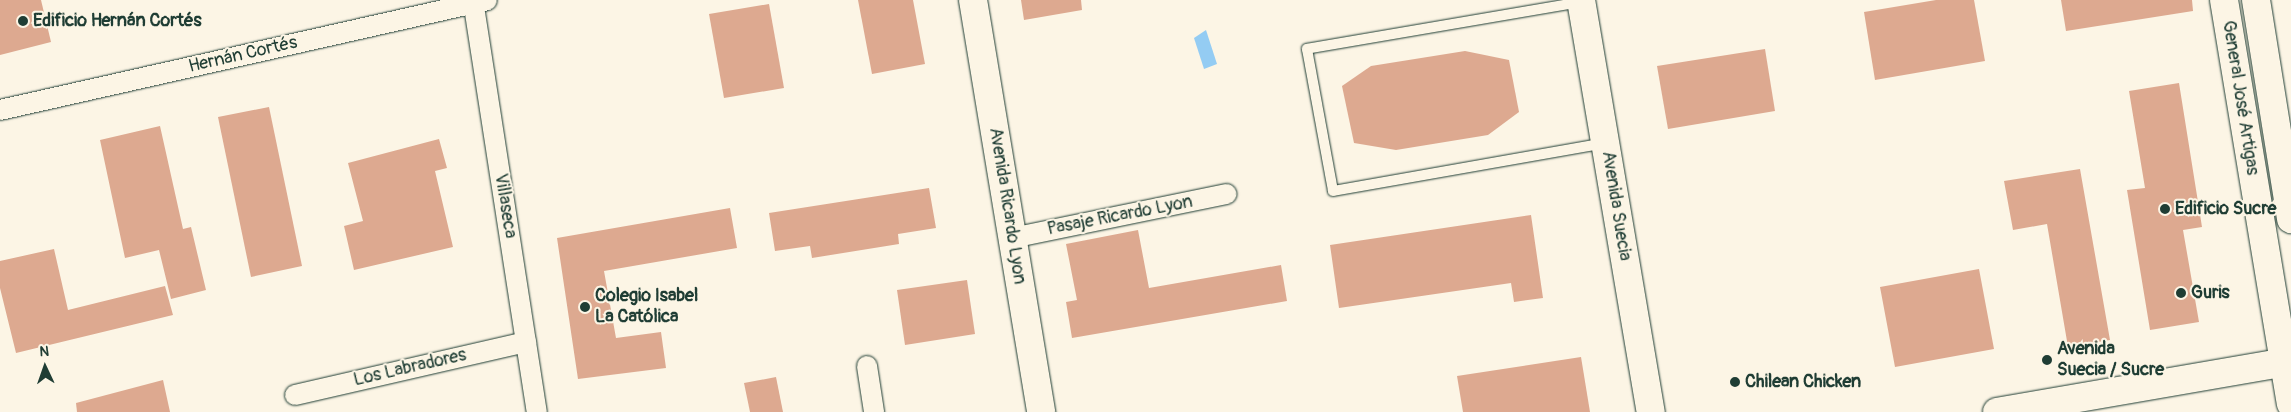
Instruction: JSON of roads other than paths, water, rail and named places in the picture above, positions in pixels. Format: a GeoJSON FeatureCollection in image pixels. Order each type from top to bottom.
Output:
{"type":"FeatureCollection","features":[{"type":"Feature","properties":{"kind":"street","name":"Avenida Ricardo Lyon"},"geometry":{"type":"LineString","coordinates":[[973,0],[1041,412]]}},
{"type":"Feature","properties":{"kind":"street","name":"General José Artigas"},"geometry":{"type":"LineString","coordinates":[[2224,0],[2287,362],[2291,403]]}},
{"type":"Feature","properties":{"kind":"street","name":"General José Artigas"},"geometry":{"type":"LineString","coordinates":[[2256,0],[2291,218]]}},
{"type":"Feature","properties":{"kind":"street","name":"Hernán Cortés"},"geometry":{"type":"LineString","coordinates":[[0,110],[478,1]]}},
{"type":"Feature","properties":{"kind":"street","name":"Villaseca"},"geometry":{"type":"LineString","coordinates":[[478,1],[537,412]]}},
{"type":"Feature","properties":{"kind":"street","name":"Avenida Suecia"},"geometry":{"type":"LineString","coordinates":[[1582,1],[1650,412]]}},
{"type":"Feature","properties":{"kind":"street","name":"Pasaje Ricardo Lyon"},"geometry":{"type":"LineString","coordinates":[[1012,238],[1227,194]]}},
{"type":"Feature","properties":{"kind":"street","name":"Los Labradores"},"geometry":{"type":"LineString","coordinates":[[295,395],[526,342]]}},
{"type":"Feature","properties":{"kind":"street"},"geometry":{"type":"LineString","coordinates":[[1997,412],[2287,362]]}},
{"type":"Feature","properties":{"kind":"street"},"geometry":{"type":"LineString","coordinates":[[868,366],[874,412]]}},
{"type":"Feature","properties":{"kind":"lane"},"geometry":{"type":"LineString","coordinates":[[1582,1],[1307,49],[1333,191],[1606,143]]}},
{"type":"Feature","properties":{"kind":"water"},"geometry":{"type":"Polygon","coordinates":[[[1206,30],[1217,64],[1204,69],[1194,38],[1206,30]]]}},
{"type":"Feature","properties":{"kind":"place","name":"Edificio Hernán Cortés"},"geometry":{"type":"Point","coordinates":[23,21]}},
{"type":"Feature","properties":{"kind":"place","name":"Edificio Sucre"},"geometry":{"type":"Point","coordinates":[2165,209]}},
{"type":"Feature","properties":{"kind":"place","name":"Guris"},"geometry":{"type":"Point","coordinates":[2181,293]}},
{"type":"Feature","properties":{"kind":"place","name":"Colegio Isabel La Católica"},"geometry":{"type":"Point","coordinates":[585,307]}},
{"type":"Feature","properties":{"kind":"place","name":"Avenida Suecia / Sucre"},"geometry":{"type":"Point","coordinates":[2047,360]}},
{"type":"Feature","properties":{"kind":"place","name":"Chilean Chicken"},"geometry":{"type":"Point","coordinates":[1735,382]}}]}
